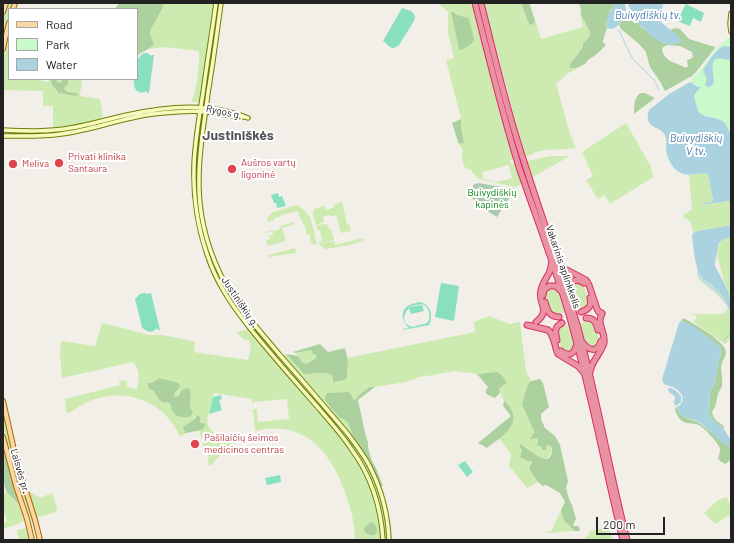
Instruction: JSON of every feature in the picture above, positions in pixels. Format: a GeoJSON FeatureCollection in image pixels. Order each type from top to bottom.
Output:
{"type":"FeatureCollection","features":[{"type":"Feature","properties":{"kind":"highway","name":"Vakarinis aplinkkelis"},"geometry":{"type":"LineString","coordinates":[[475,3],[513,148],[527,190],[554,260]]}},
{"type":"Feature","properties":{"kind":"highway","name":"Vakarinis aplinkkelis"},"geometry":{"type":"LineString","coordinates":[[481,3],[518,145],[579,342],[627,540]]}},
{"type":"Feature","properties":{"kind":"highway"},"geometry":{"type":"LineString","coordinates":[[527,325],[548,330],[552,335],[558,354],[578,366],[588,376],[604,342],[599,318],[602,314],[597,309],[586,280],[565,269],[554,260],[540,292],[540,297],[544,308],[543,313],[536,322]]}},
{"type":"Feature","properties":{"kind":"highway"},"geometry":{"type":"LineString","coordinates":[[559,317],[549,313],[543,293],[546,288],[552,285],[556,286],[565,293],[573,281],[580,280],[584,284],[591,304],[588,309],[581,312]]}},
{"type":"Feature","properties":{"kind":"highway"},"geometry":{"type":"LineString","coordinates":[[562,323],[557,326],[555,331],[561,351],[564,354],[571,354],[579,342],[593,350],[598,347],[601,342],[595,321],[592,318],[586,318]]}},
{"type":"Feature","properties":{"kind":"highway","name":"Vakarinis aplinkkelis"},"geometry":{"type":"LineString","coordinates":[[588,376],[622,540]]}},
{"type":"Feature","properties":{"kind":"main road"},"geometry":{"type":"LineString","coordinates":[[3,12],[6,3]]}},
{"type":"Feature","properties":{"kind":"main road","name":"Justiniškių g."},"geometry":{"type":"LineString","coordinates":[[216,3],[194,156],[196,208],[201,234],[209,261],[221,287],[235,309],[267,349],[340,433],[359,460],[377,500],[383,540]]}},
{"type":"Feature","properties":{"kind":"main road","name":"Justiniškių g."},"geometry":{"type":"LineString","coordinates":[[221,3],[205,112],[200,160],[200,202],[209,246],[219,271],[243,310],[348,434],[369,465],[383,501],[389,540]]}},
{"type":"Feature","properties":{"kind":"main road"},"geometry":{"type":"LineString","coordinates":[[731,13],[731,32]]}},
{"type":"Feature","properties":{"kind":"main road"},"geometry":{"type":"LineString","coordinates":[[3,49],[8,28]]}},
{"type":"Feature","properties":{"kind":"main road","name":"Rygos g."},"geometry":{"type":"LineString","coordinates":[[3,130],[60,130],[155,109],[176,107],[201,107],[237,113],[248,118],[205,112],[176,112],[149,114],[72,133],[51,136],[3,136]]}},
{"type":"Feature","properties":{"kind":"main road"},"geometry":{"type":"LineString","coordinates":[[267,349],[272,345]]}},
{"type":"Feature","properties":{"kind":"main road","name":"Laisvės pr."},"geometry":{"type":"LineString","coordinates":[[3,401],[16,460],[40,540]]}},
{"type":"Feature","properties":{"kind":"main road","name":"Laisvės pr."},"geometry":{"type":"LineString","coordinates":[[3,437],[32,540]]}},
{"type":"Feature","properties":{"kind":"green space"},"geometry":{"type":"Polygon","coordinates":[[[7,3],[13,3],[11,8],[8,8],[8,20],[3,40],[3,17],[7,3]]]}},
{"type":"Feature","properties":{"kind":"green space"},"geometry":{"type":"Polygon","coordinates":[[[119,3],[164,3],[150,31],[154,44],[150,48],[138,55],[138,8],[116,8],[119,3]]]}},
{"type":"Feature","properties":{"kind":"green space"},"geometry":{"type":"Polygon","coordinates":[[[164,3],[215,3],[199,102],[191,102],[198,77],[199,51],[165,47],[149,49],[154,43],[150,31],[164,3]]]}},
{"type":"Feature","properties":{"kind":"green space"},"geometry":{"type":"Polygon","coordinates":[[[217,3],[220,3],[204,102],[217,3]]]}},
{"type":"Feature","properties":{"kind":"green space"},"geometry":{"type":"Polygon","coordinates":[[[438,3],[472,3],[502,120],[514,159],[510,160],[511,164],[516,163],[522,183],[516,187],[478,179],[470,169],[466,169],[464,164],[462,157],[463,150],[459,144],[464,142],[461,119],[446,60],[454,58],[448,32],[448,12],[438,3]],[[509,165],[482,172],[483,179],[497,182],[512,178],[509,165]]]}},
{"type":"Feature","properties":{"kind":"green space"},"geometry":{"type":"Polygon","coordinates":[[[484,3],[521,3],[529,24],[535,21],[530,3],[541,39],[583,27],[580,14],[581,10],[581,14],[590,32],[589,36],[583,43],[583,47],[572,61],[575,68],[579,67],[567,74],[556,84],[570,134],[576,148],[546,150],[535,152],[525,157],[484,3]]]}},
{"type":"Feature","properties":{"kind":"green space"},"geometry":{"type":"Polygon","coordinates":[[[521,3],[529,3],[535,21],[533,24],[529,24],[521,3]]]}},
{"type":"Feature","properties":{"kind":"green space"},"geometry":{"type":"Polygon","coordinates":[[[579,3],[616,3],[610,11],[606,24],[607,28],[603,42],[606,45],[585,64],[577,68],[570,68],[570,64],[583,47],[583,43],[589,37],[590,32],[581,14],[579,3]]]}},
{"type":"Feature","properties":{"kind":"green space"},"geometry":{"type":"Polygon","coordinates":[[[686,4],[704,13],[701,22],[693,18],[690,26],[679,22],[681,13],[686,4]]]}},
{"type":"Feature","properties":{"kind":"green space"},"geometry":{"type":"Polygon","coordinates":[[[402,8],[411,11],[414,14],[414,21],[399,45],[392,48],[383,41],[402,8]]]}},
{"type":"Feature","properties":{"kind":"green space"},"geometry":{"type":"Polygon","coordinates":[[[451,12],[469,19],[474,39],[471,44],[461,50],[459,50],[451,12]]]}},
{"type":"Feature","properties":{"kind":"green space"},"geometry":{"type":"Polygon","coordinates":[[[632,14],[641,27],[656,39],[676,35],[670,30],[676,28],[680,29],[689,39],[715,48],[692,76],[665,91],[650,67],[646,52],[638,43],[621,29],[619,25],[627,16],[632,14]],[[667,45],[662,49],[665,57],[686,68],[688,66],[687,60],[693,57],[692,52],[680,46],[667,45]]]}},
{"type":"Feature","properties":{"kind":"green space"},"geometry":{"type":"Polygon","coordinates":[[[8,33],[8,80],[39,80],[48,82],[49,80],[62,80],[61,83],[57,82],[55,88],[56,92],[68,95],[77,93],[67,92],[64,88],[68,80],[82,80],[80,96],[100,99],[103,116],[102,118],[80,125],[56,129],[53,127],[53,106],[43,106],[43,91],[3,90],[4,53],[8,33]]]}},
{"type":"Feature","properties":{"kind":"green space"},"geometry":{"type":"Polygon","coordinates":[[[727,38],[731,38],[731,134],[722,122],[713,117],[703,115],[698,111],[694,96],[700,87],[690,82],[717,48],[727,38]]]}},
{"type":"Feature","properties":{"kind":"green space"},"geometry":{"type":"Polygon","coordinates":[[[147,53],[152,56],[154,55],[149,93],[147,93],[147,91],[138,92],[134,85],[134,80],[138,80],[138,61],[141,55],[147,53]]]}},
{"type":"Feature","properties":{"kind":"green space"},"geometry":{"type":"Polygon","coordinates":[[[51,80],[56,80],[60,83],[62,80],[68,80],[68,84],[64,88],[67,92],[77,93],[78,95],[75,96],[58,93],[52,85],[51,80]]]}},
{"type":"Feature","properties":{"kind":"green space"},"geometry":{"type":"Polygon","coordinates":[[[640,93],[645,93],[655,98],[634,114],[635,100],[640,93]]]}},
{"type":"Feature","properties":{"kind":"green space"},"geometry":{"type":"Polygon","coordinates":[[[201,118],[198,145],[198,196],[215,265],[203,238],[197,205],[196,162],[201,118]]]}},
{"type":"Feature","properties":{"kind":"green space"},"geometry":{"type":"Polygon","coordinates":[[[461,119],[464,143],[459,144],[452,123],[461,119]]]}},
{"type":"Feature","properties":{"kind":"green space"},"geometry":{"type":"Polygon","coordinates":[[[626,123],[651,167],[653,177],[610,204],[605,195],[598,199],[586,180],[593,176],[582,152],[626,123]]]}},
{"type":"Feature","properties":{"kind":"green space"},"geometry":{"type":"Polygon","coordinates":[[[552,156],[570,156],[531,178],[526,161],[552,156]]]}},
{"type":"Feature","properties":{"kind":"green space"},"geometry":{"type":"Polygon","coordinates":[[[702,173],[708,174],[713,200],[701,205],[728,201],[731,202],[731,225],[693,233],[690,222],[684,218],[684,214],[692,210],[689,175],[702,173]]]}},
{"type":"Feature","properties":{"kind":"green space","name":"Buivydiškių kapinės"},"geometry":{"type":"Polygon","coordinates":[[[478,183],[515,189],[497,217],[479,206],[472,198],[473,185],[478,183]]]}},
{"type":"Feature","properties":{"kind":"green space"},"geometry":{"type":"Polygon","coordinates":[[[278,193],[279,197],[282,196],[286,206],[277,208],[271,195],[278,193]]]}},
{"type":"Feature","properties":{"kind":"green space"},"geometry":{"type":"Polygon","coordinates":[[[342,202],[347,224],[349,224],[351,231],[341,233],[336,215],[331,217],[330,215],[323,217],[324,222],[316,225],[313,214],[314,209],[325,206],[326,210],[333,208],[335,204],[342,202]]]}},
{"type":"Feature","properties":{"kind":"green space"},"geometry":{"type":"Polygon","coordinates":[[[297,205],[310,217],[317,244],[312,245],[309,234],[307,235],[305,226],[298,211],[281,215],[282,216],[267,222],[268,217],[273,212],[297,205]]]}},
{"type":"Feature","properties":{"kind":"green space"},"geometry":{"type":"Polygon","coordinates":[[[293,222],[295,224],[282,228],[286,241],[268,246],[266,240],[270,239],[269,236],[273,235],[272,231],[265,232],[272,230],[275,231],[281,228],[280,226],[293,222]]]}},
{"type":"Feature","properties":{"kind":"green space"},"geometry":{"type":"Polygon","coordinates":[[[327,224],[329,229],[331,229],[334,240],[319,244],[319,242],[322,241],[320,230],[318,230],[316,226],[327,224]]]}},
{"type":"Feature","properties":{"kind":"green space"},"geometry":{"type":"Polygon","coordinates":[[[731,237],[731,302],[717,257],[721,241],[731,237]]]}},
{"type":"Feature","properties":{"kind":"green space"},"geometry":{"type":"Polygon","coordinates":[[[363,238],[364,240],[354,244],[325,249],[319,244],[334,241],[335,245],[363,238]]]}},
{"type":"Feature","properties":{"kind":"green space"},"geometry":{"type":"Polygon","coordinates":[[[295,248],[296,253],[269,257],[268,255],[295,248]]]}},
{"type":"Feature","properties":{"kind":"green space"},"geometry":{"type":"Polygon","coordinates":[[[697,268],[705,281],[715,287],[727,302],[731,311],[731,318],[726,304],[716,293],[699,279],[697,268]]]}},
{"type":"Feature","properties":{"kind":"green space"},"geometry":{"type":"Polygon","coordinates":[[[218,276],[268,343],[267,344],[237,308],[218,276]]]}},
{"type":"Feature","properties":{"kind":"green space"},"geometry":{"type":"Polygon","coordinates":[[[575,282],[583,284],[589,302],[586,308],[576,310],[570,290],[570,286],[575,282]]]}},
{"type":"Feature","properties":{"kind":"green space"},"geometry":{"type":"Polygon","coordinates":[[[441,283],[459,286],[454,321],[435,317],[441,283]]]}},
{"type":"Feature","properties":{"kind":"green space"},"geometry":{"type":"Polygon","coordinates":[[[552,286],[560,292],[566,312],[555,315],[550,311],[544,295],[545,292],[552,286]]]}},
{"type":"Feature","properties":{"kind":"green space"},"geometry":{"type":"Polygon","coordinates":[[[151,293],[160,330],[157,328],[150,332],[142,327],[135,299],[140,294],[151,293]]]}},
{"type":"Feature","properties":{"kind":"green space"},"geometry":{"type":"Polygon","coordinates":[[[420,302],[425,304],[430,310],[431,319],[429,325],[403,330],[409,328],[404,322],[403,319],[404,309],[411,304],[420,302]],[[423,304],[409,307],[422,305],[424,311],[411,314],[409,308],[404,318],[407,325],[413,327],[428,322],[429,311],[423,304]]]}},
{"type":"Feature","properties":{"kind":"green space"},"geometry":{"type":"Polygon","coordinates":[[[727,309],[731,318],[731,339],[725,344],[694,322],[697,318],[695,315],[689,314],[720,314],[724,313],[727,309]]]}},
{"type":"Feature","properties":{"kind":"green space"},"geometry":{"type":"Polygon","coordinates":[[[489,316],[510,324],[520,322],[526,371],[531,381],[528,384],[534,433],[531,437],[538,438],[537,444],[546,446],[549,445],[552,450],[550,455],[546,458],[542,458],[538,457],[522,444],[532,462],[529,469],[538,482],[527,488],[509,466],[511,454],[499,438],[509,429],[513,422],[513,413],[511,408],[504,401],[499,390],[507,383],[480,373],[477,374],[454,371],[419,377],[406,382],[373,387],[361,393],[357,399],[354,400],[348,392],[327,393],[325,400],[339,418],[344,419],[347,422],[354,440],[283,356],[286,354],[304,374],[327,373],[332,375],[334,382],[345,380],[347,378],[347,358],[475,332],[474,322],[489,316]]]}},
{"type":"Feature","properties":{"kind":"green space"},"geometry":{"type":"Polygon","coordinates":[[[683,318],[713,336],[726,351],[721,367],[722,386],[712,412],[715,419],[723,426],[724,431],[709,415],[710,391],[714,385],[721,352],[720,347],[681,321],[683,318]]]}},
{"type":"Feature","properties":{"kind":"green space"},"geometry":{"type":"Polygon","coordinates":[[[589,321],[594,322],[599,339],[597,346],[591,348],[585,344],[579,323],[589,321]]]}},
{"type":"Feature","properties":{"kind":"green space"},"geometry":{"type":"Polygon","coordinates":[[[102,323],[149,335],[162,335],[192,341],[195,342],[194,352],[248,360],[251,346],[249,341],[243,339],[236,332],[247,330],[249,328],[336,432],[359,464],[375,499],[381,540],[355,540],[351,512],[340,479],[324,453],[314,442],[302,435],[288,430],[273,429],[255,431],[252,399],[214,393],[207,420],[208,426],[218,438],[225,436],[231,444],[223,451],[212,465],[209,465],[207,460],[209,459],[208,454],[206,454],[202,442],[206,442],[210,439],[206,431],[204,432],[202,440],[199,430],[201,430],[200,418],[195,417],[195,419],[184,426],[184,431],[186,433],[180,437],[174,426],[157,408],[136,398],[111,396],[99,398],[87,402],[67,413],[65,399],[120,385],[119,381],[122,380],[127,381],[127,387],[137,389],[139,375],[133,362],[62,378],[60,354],[61,341],[95,346],[102,323]],[[159,378],[154,382],[149,383],[148,387],[154,391],[160,400],[164,403],[169,403],[173,411],[193,411],[190,404],[191,397],[180,392],[175,397],[174,395],[178,390],[179,383],[159,378]],[[287,399],[253,402],[253,409],[257,409],[258,422],[289,419],[287,399]]]}},
{"type":"Feature","properties":{"kind":"green space"},"geometry":{"type":"Polygon","coordinates":[[[569,325],[575,347],[569,353],[562,350],[556,333],[560,327],[569,325]]]}},
{"type":"Feature","properties":{"kind":"green space"},"geometry":{"type":"Polygon","coordinates":[[[320,344],[328,352],[345,348],[348,361],[347,378],[345,380],[334,382],[332,375],[327,373],[304,374],[286,354],[298,356],[302,362],[307,364],[316,358],[316,355],[313,354],[311,350],[296,353],[293,352],[320,344]]]}},
{"type":"Feature","properties":{"kind":"green space"},"geometry":{"type":"Polygon","coordinates":[[[311,350],[316,355],[316,358],[307,364],[302,362],[296,353],[311,350]]]}},
{"type":"Feature","properties":{"kind":"green space"},"geometry":{"type":"Polygon","coordinates":[[[277,357],[280,357],[357,449],[375,483],[384,515],[387,540],[385,540],[381,514],[375,491],[359,458],[352,447],[277,357]]]}},
{"type":"Feature","properties":{"kind":"green space"},"geometry":{"type":"Polygon","coordinates":[[[497,372],[502,375],[507,383],[499,389],[500,393],[495,398],[485,392],[488,387],[477,374],[497,372]]]}},
{"type":"Feature","properties":{"kind":"green space"},"geometry":{"type":"Polygon","coordinates":[[[159,378],[179,383],[180,387],[174,394],[175,397],[178,396],[182,390],[189,388],[191,395],[190,405],[193,412],[191,416],[184,417],[175,414],[170,404],[162,402],[154,391],[149,388],[148,383],[154,382],[159,378]]]}},
{"type":"Feature","properties":{"kind":"green space"},"geometry":{"type":"Polygon","coordinates":[[[540,379],[543,383],[549,407],[541,414],[541,419],[545,428],[555,436],[560,445],[568,481],[566,488],[576,519],[573,525],[579,526],[580,531],[574,531],[564,521],[561,510],[565,502],[560,493],[546,485],[543,486],[538,482],[529,469],[532,462],[520,457],[522,450],[519,446],[521,444],[534,454],[544,459],[549,458],[551,455],[552,448],[549,445],[546,446],[547,450],[543,450],[537,445],[538,438],[531,439],[534,431],[522,404],[528,384],[531,381],[540,379]]]}},
{"type":"Feature","properties":{"kind":"green space"},"geometry":{"type":"Polygon","coordinates":[[[370,387],[375,387],[358,400],[368,442],[368,448],[383,486],[380,487],[354,440],[348,423],[346,420],[339,418],[325,400],[327,393],[348,392],[354,400],[370,387]]]}},
{"type":"Feature","properties":{"kind":"green space"},"geometry":{"type":"Polygon","coordinates":[[[221,395],[222,399],[219,400],[222,410],[209,414],[213,397],[221,395]]]}},
{"type":"Feature","properties":{"kind":"green space"},"geometry":{"type":"Polygon","coordinates":[[[504,401],[511,409],[514,417],[513,422],[511,427],[502,437],[487,448],[478,443],[511,416],[503,406],[504,401]]]}},
{"type":"Feature","properties":{"kind":"green space"},"geometry":{"type":"Polygon","coordinates":[[[677,407],[684,417],[698,422],[731,448],[731,460],[725,464],[720,461],[718,458],[720,449],[714,439],[699,425],[682,421],[675,409],[677,407]]]}},
{"type":"Feature","properties":{"kind":"green space"},"geometry":{"type":"Polygon","coordinates":[[[3,410],[15,460],[33,519],[30,517],[20,493],[11,463],[3,430],[3,410]]]}},
{"type":"Feature","properties":{"kind":"green space"},"geometry":{"type":"Polygon","coordinates":[[[197,415],[200,417],[200,422],[205,424],[204,428],[185,433],[183,427],[195,419],[197,415]]]}},
{"type":"Feature","properties":{"kind":"green space"},"geometry":{"type":"Polygon","coordinates":[[[3,449],[19,505],[6,491],[3,479],[3,449]]]}},
{"type":"Feature","properties":{"kind":"green space"},"geometry":{"type":"Polygon","coordinates":[[[465,461],[473,472],[467,477],[458,465],[465,461]]]}},
{"type":"Feature","properties":{"kind":"green space"},"geometry":{"type":"Polygon","coordinates":[[[280,475],[281,482],[267,485],[265,478],[280,475]]]}},
{"type":"Feature","properties":{"kind":"green space"},"geometry":{"type":"Polygon","coordinates":[[[6,491],[20,507],[24,521],[3,529],[3,524],[7,522],[3,502],[6,491]]]}},
{"type":"Feature","properties":{"kind":"green space"},"geometry":{"type":"Polygon","coordinates":[[[32,493],[40,498],[52,493],[57,508],[56,512],[39,517],[36,516],[28,495],[32,493]]]}},
{"type":"Feature","properties":{"kind":"green space"},"geometry":{"type":"Polygon","coordinates":[[[729,496],[727,497],[729,503],[731,504],[731,514],[715,524],[704,513],[718,500],[729,496]]]}},
{"type":"Feature","properties":{"kind":"green space"},"geometry":{"type":"Polygon","coordinates":[[[561,510],[564,521],[574,531],[545,533],[552,530],[561,510]]]}},
{"type":"Feature","properties":{"kind":"green space"},"geometry":{"type":"Polygon","coordinates":[[[372,522],[375,524],[377,529],[376,534],[371,535],[364,531],[364,529],[369,523],[372,522]]]}},
{"type":"Feature","properties":{"kind":"green space"},"geometry":{"type":"Polygon","coordinates":[[[609,526],[612,540],[585,540],[585,537],[589,535],[588,532],[609,526]]]}},
{"type":"Feature","properties":{"kind":"green space"},"geometry":{"type":"Polygon","coordinates":[[[27,528],[30,540],[19,540],[17,530],[27,528]]]}},
{"type":"Feature","properties":{"kind":"water","name":"Buivydiškių tv."},"geometry":{"type":"Polygon","coordinates":[[[616,3],[625,3],[627,16],[616,27],[610,29],[607,28],[608,18],[610,11],[616,3]]]}},
{"type":"Feature","properties":{"kind":"water","name":"Buivydiškių tv."},"geometry":{"type":"Polygon","coordinates":[[[628,3],[663,3],[660,21],[682,41],[674,44],[666,44],[649,34],[635,19],[628,3]]]}},
{"type":"Feature","properties":{"kind":"water"},"geometry":{"type":"Polygon","coordinates":[[[724,46],[731,47],[731,61],[718,59],[713,62],[714,82],[712,86],[708,87],[705,85],[706,76],[703,70],[715,53],[724,46]]]}},
{"type":"Feature","properties":{"kind":"water","name":"Buivydiškių V tv."},"geometry":{"type":"Polygon","coordinates":[[[690,82],[698,87],[701,87],[694,96],[698,111],[703,115],[716,118],[724,122],[731,134],[731,202],[728,201],[701,205],[713,200],[708,174],[684,174],[675,169],[667,155],[665,135],[652,126],[648,121],[649,110],[669,94],[690,82]]]}},
{"type":"Feature","properties":{"kind":"water"},"geometry":{"type":"Polygon","coordinates":[[[731,225],[731,237],[724,239],[719,243],[715,266],[728,292],[731,311],[720,293],[702,278],[697,267],[692,236],[693,233],[698,231],[731,225]]]}},
{"type":"Feature","properties":{"kind":"water"},"geometry":{"type":"Polygon","coordinates":[[[681,321],[691,325],[720,347],[721,352],[714,385],[710,391],[709,415],[710,418],[723,428],[731,440],[731,448],[722,443],[696,420],[680,414],[677,407],[683,399],[681,393],[675,388],[664,384],[662,379],[679,323],[681,321]]]}},
{"type":"Feature","properties":{"kind":"water"},"geometry":{"type":"Polygon","coordinates":[[[668,388],[674,389],[681,396],[681,402],[675,406],[675,397],[670,393],[668,388]]]}},
{"type":"Feature","properties":{"kind":"waterway"},"geometry":{"type":"LineString","coordinates":[[619,30],[633,59],[654,80],[659,90]]}},
{"type":"Feature","properties":{"kind":"waterway"},"geometry":{"type":"LineString","coordinates":[[681,41],[705,58]]}},
{"type":"Feature","properties":{"kind":"waterway"},"geometry":{"type":"LineString","coordinates":[[723,341],[731,333]]}},
{"type":"Feature","properties":{"kind":"place","name":"Privati klinika Santaura"},"geometry":{"type":"Point","coordinates":[59,163]}},
{"type":"Feature","properties":{"kind":"place","name":"Meliva"},"geometry":{"type":"Point","coordinates":[13,164]}},
{"type":"Feature","properties":{"kind":"place","name":"Aušros vartų ligoninė"},"geometry":{"type":"Point","coordinates":[232,169]}},
{"type":"Feature","properties":{"kind":"place","name":"Pašilaičių šeimos medicinos centras"},"geometry":{"type":"Point","coordinates":[195,444]}},
{"type":"Feature","properties":{"kind":"district","name":"Justiniškės"},"geometry":{"type":"Point","coordinates":[238,135]}}]}
